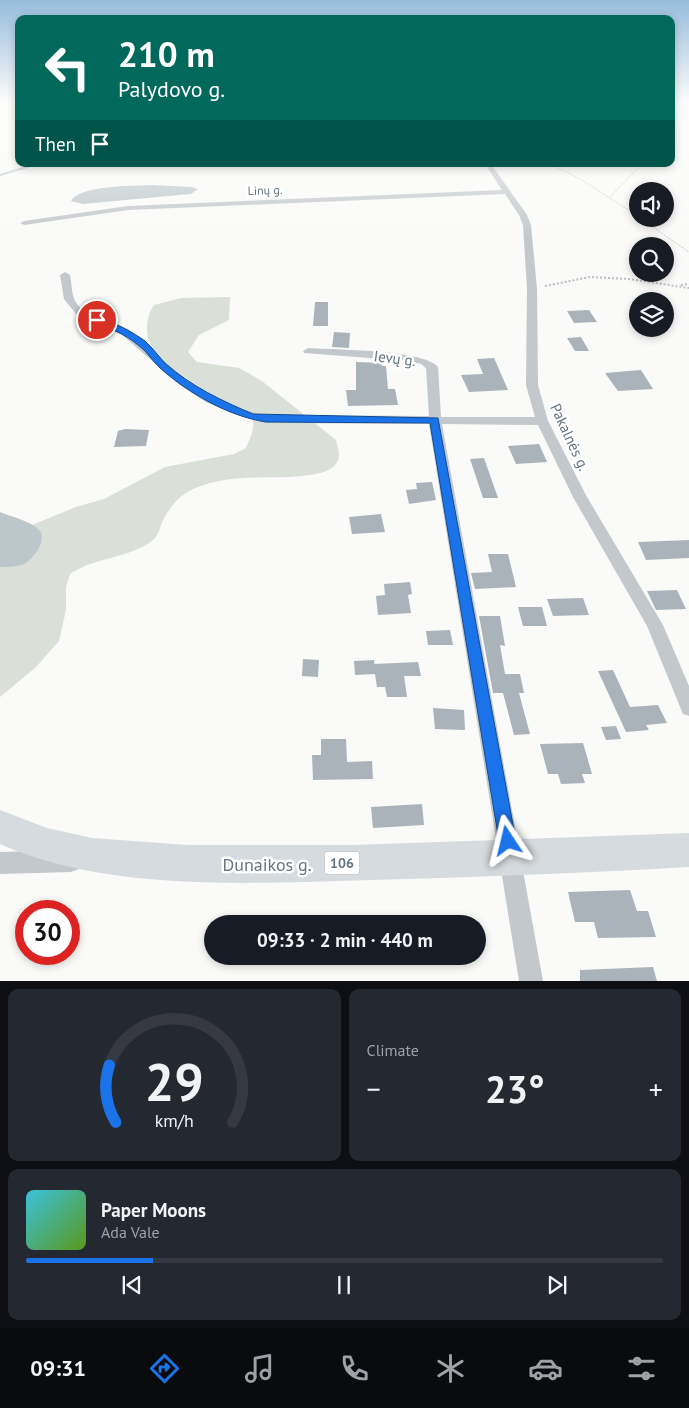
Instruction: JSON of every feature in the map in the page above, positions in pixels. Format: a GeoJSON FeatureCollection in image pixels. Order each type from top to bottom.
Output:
{"type":"FeatureCollection","features":[{"type":"Feature","properties":{"kind":"main road","name":"Dunaikos g."},"geometry":{"type":"LineString","coordinates":[[0,827],[24,838],[65,852],[124,860],[246,865],[511,859],[689,850]]}},
{"type":"Feature","properties":{"kind":"street","name":"Pakalnės g."},"geometry":{"type":"LineString","coordinates":[[490,167],[523,215],[527,225],[532,289],[532,385],[542,421],[580,497],[655,625],[689,708]]}},
{"type":"Feature","properties":{"kind":"street","name":"Linų g."},"geometry":{"type":"LineString","coordinates":[[24,223],[128,208],[507,192]]}},
{"type":"Feature","properties":{"kind":"street"},"geometry":{"type":"LineString","coordinates":[[65,275],[68,298],[75,307],[84,314],[129,335],[142,344],[163,366],[191,386],[237,412],[266,418],[542,421]]}},
{"type":"Feature","properties":{"kind":"street","name":"Ievų g."},"geometry":{"type":"LineString","coordinates":[[308,351],[408,358],[425,362],[432,368],[435,420],[531,980]]}},
{"type":"Feature","properties":{"kind":"street"},"geometry":{"type":"LineString","coordinates":[[0,863],[124,860]]}},
{"type":"Feature","properties":{"kind":"path"},"geometry":{"type":"LineString","coordinates":[[556,167],[580,179],[629,210]]}},
{"type":"Feature","properties":{"kind":"path"},"geometry":{"type":"LineString","coordinates":[[609,198],[639,167]]}},
{"type":"Feature","properties":{"kind":"path"},"geometry":{"type":"LineString","coordinates":[[653,227],[689,252]]}},
{"type":"Feature","properties":{"kind":"path"},"geometry":{"type":"LineString","coordinates":[[532,289],[590,277],[629,279],[689,288]]}},
{"type":"Feature","properties":{"kind":"path"},"geometry":{"type":"LineString","coordinates":[[676,286],[689,284]]}},
{"type":"Feature","properties":{"kind":"shaded area"},"geometry":{"type":"Polygon","coordinates":[[[152,185],[198,189],[191,194],[83,204],[71,201],[76,196],[95,189],[152,185]]]}},
{"type":"Feature","properties":{"kind":"shaded area"},"geometry":{"type":"Polygon","coordinates":[[[230,297],[229,320],[199,335],[188,352],[197,362],[239,368],[263,382],[336,440],[339,453],[337,462],[328,470],[318,474],[292,477],[237,478],[197,487],[178,499],[168,511],[157,536],[153,540],[134,551],[90,564],[70,574],[66,587],[66,610],[59,641],[36,667],[0,697],[0,567],[19,565],[30,560],[36,549],[40,531],[32,525],[76,507],[104,499],[165,467],[234,454],[246,448],[253,426],[249,415],[242,409],[202,388],[173,368],[151,345],[147,330],[148,319],[154,305],[181,298],[230,297]]]}},
{"type":"Feature","properties":{"kind":"shaded area"},"geometry":{"type":"Polygon","coordinates":[[[0,512],[27,522],[40,531],[42,535],[38,550],[24,564],[0,567],[0,512]]]}},
{"type":"Feature","properties":{"kind":"building"},"geometry":{"type":"Polygon","coordinates":[[[315,302],[328,302],[328,326],[313,326],[315,302]]]}},
{"type":"Feature","properties":{"kind":"building"},"geometry":{"type":"Polygon","coordinates":[[[589,310],[597,322],[574,323],[567,311],[589,310]]]}},
{"type":"Feature","properties":{"kind":"building"},"geometry":{"type":"Polygon","coordinates":[[[334,332],[350,333],[349,348],[332,347],[334,332]]]}},
{"type":"Feature","properties":{"kind":"building"},"geometry":{"type":"Polygon","coordinates":[[[581,337],[589,351],[575,351],[567,338],[581,337]]]}},
{"type":"Feature","properties":{"kind":"building"},"geometry":{"type":"Polygon","coordinates":[[[494,358],[508,390],[469,392],[461,375],[483,374],[477,359],[494,358]]]}},
{"type":"Feature","properties":{"kind":"building"},"geometry":{"type":"Polygon","coordinates":[[[356,362],[382,363],[382,366],[386,366],[388,389],[395,389],[398,405],[348,406],[346,390],[356,390],[356,362]]]}},
{"type":"Feature","properties":{"kind":"building"},"geometry":{"type":"Polygon","coordinates":[[[641,370],[653,389],[618,391],[605,373],[641,370]]]}},
{"type":"Feature","properties":{"kind":"building"},"geometry":{"type":"Polygon","coordinates":[[[125,429],[149,430],[146,446],[114,447],[118,431],[125,429]]]}},
{"type":"Feature","properties":{"kind":"building"},"geometry":{"type":"Polygon","coordinates":[[[539,444],[547,462],[516,464],[508,446],[539,444]]]}},
{"type":"Feature","properties":{"kind":"building"},"geometry":{"type":"Polygon","coordinates":[[[484,458],[498,498],[483,498],[470,459],[484,458]]]}},
{"type":"Feature","properties":{"kind":"building"},"geometry":{"type":"Polygon","coordinates":[[[432,482],[436,500],[409,504],[406,490],[417,489],[416,483],[432,482]]]}},
{"type":"Feature","properties":{"kind":"building"},"geometry":{"type":"Polygon","coordinates":[[[381,514],[385,532],[352,534],[349,517],[381,514]]]}},
{"type":"Feature","properties":{"kind":"building"},"geometry":{"type":"Polygon","coordinates":[[[689,540],[689,558],[646,560],[638,542],[689,540]]]}},
{"type":"Feature","properties":{"kind":"building"},"geometry":{"type":"Polygon","coordinates":[[[488,554],[508,554],[516,587],[475,589],[471,573],[492,572],[488,554]]]}},
{"type":"Feature","properties":{"kind":"building"},"geometry":{"type":"Polygon","coordinates":[[[410,582],[412,594],[408,595],[411,613],[378,615],[376,596],[385,595],[384,584],[410,582]]]}},
{"type":"Feature","properties":{"kind":"building"},"geometry":{"type":"Polygon","coordinates":[[[677,590],[686,609],[656,610],[647,591],[677,590]]]}},
{"type":"Feature","properties":{"kind":"building"},"geometry":{"type":"Polygon","coordinates":[[[583,598],[589,615],[553,616],[547,599],[583,598]]]}},
{"type":"Feature","properties":{"kind":"building"},"geometry":{"type":"Polygon","coordinates":[[[518,607],[542,607],[547,626],[523,626],[518,607]]]}},
{"type":"Feature","properties":{"kind":"building"},"geometry":{"type":"Polygon","coordinates":[[[479,616],[500,616],[505,646],[500,645],[505,674],[520,674],[524,693],[519,693],[530,734],[514,735],[503,693],[493,693],[479,616]]]}},
{"type":"Feature","properties":{"kind":"building"},"geometry":{"type":"Polygon","coordinates":[[[450,630],[453,645],[428,645],[426,631],[450,630]]]}},
{"type":"Feature","properties":{"kind":"building"},"geometry":{"type":"Polygon","coordinates":[[[303,659],[319,660],[318,677],[302,676],[303,659]]]}},
{"type":"Feature","properties":{"kind":"building"},"geometry":{"type":"Polygon","coordinates":[[[374,660],[374,664],[418,662],[421,676],[404,676],[407,697],[387,697],[385,687],[377,687],[375,674],[355,675],[354,661],[374,660]]]}},
{"type":"Feature","properties":{"kind":"building"},"geometry":{"type":"Polygon","coordinates":[[[613,670],[630,707],[658,705],[667,723],[646,725],[649,730],[626,732],[598,671],[613,670]]]}},
{"type":"Feature","properties":{"kind":"building"},"geometry":{"type":"Polygon","coordinates":[[[433,708],[464,710],[465,730],[435,729],[433,708]]]}},
{"type":"Feature","properties":{"kind":"building"},"geometry":{"type":"Polygon","coordinates":[[[616,726],[621,739],[606,740],[601,727],[616,726]]]}},
{"type":"Feature","properties":{"kind":"building"},"geometry":{"type":"Polygon","coordinates":[[[321,739],[346,739],[347,762],[372,761],[373,779],[313,780],[312,755],[321,755],[321,739]]]}},
{"type":"Feature","properties":{"kind":"building"},"geometry":{"type":"Polygon","coordinates":[[[583,743],[592,774],[582,774],[585,783],[561,784],[558,774],[548,774],[540,744],[583,743]]]}},
{"type":"Feature","properties":{"kind":"building"},"geometry":{"type":"Polygon","coordinates":[[[422,804],[424,825],[373,828],[371,807],[422,804]]]}},
{"type":"Feature","properties":{"kind":"building"},"geometry":{"type":"Polygon","coordinates":[[[630,890],[637,911],[648,911],[656,937],[598,938],[594,922],[575,922],[568,892],[630,890]]]}},
{"type":"Feature","properties":{"kind":"building"},"geometry":{"type":"Polygon","coordinates":[[[653,967],[657,981],[580,981],[580,970],[653,967]]]}},
{"type":"Feature","properties":{"kind":"waterway"},"geometry":{"type":"LineString","coordinates":[[0,175],[27,167]]}},
{"type":"Feature","properties":{"kind":"route"},"geometry":{"type":"LineString","coordinates":[[97,320],[122,331],[142,344],[163,366],[191,386],[237,412],[266,418],[435,420],[508,841]]}}]}
